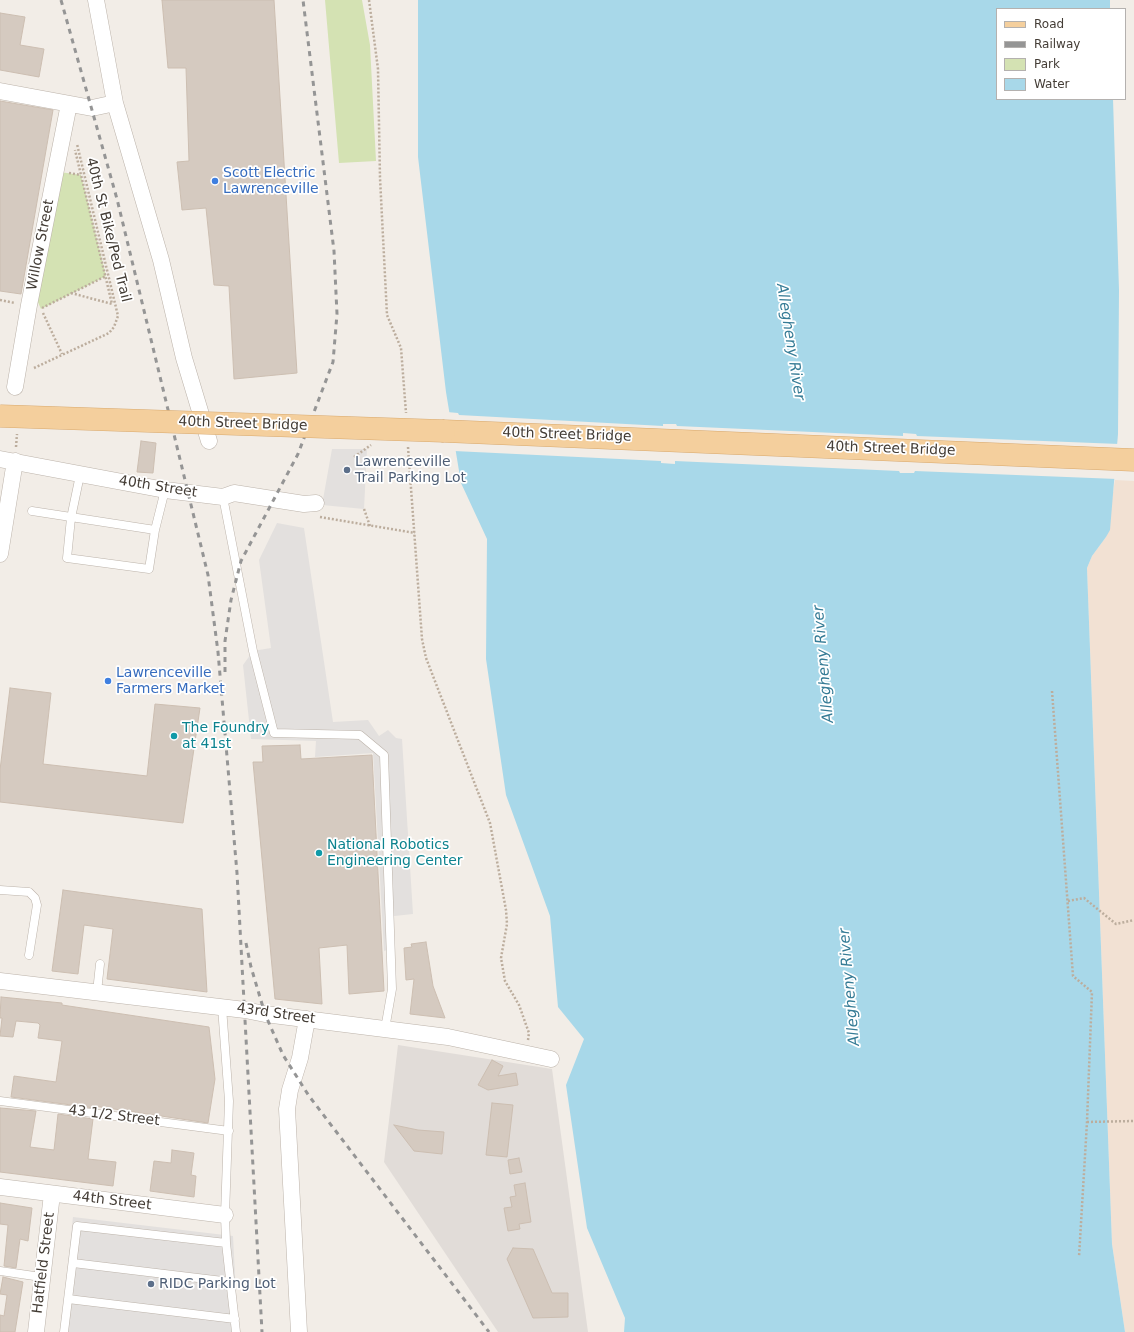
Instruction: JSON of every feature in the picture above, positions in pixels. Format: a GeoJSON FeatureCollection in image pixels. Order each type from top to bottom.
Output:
{"type":"FeatureCollection","features":[{"type":"Feature","properties":{"kind":"main road","name":"40th Street Bridge"},"geometry":{"type":"LineString","coordinates":[[0,416],[499,433],[1134,460]]}},
{"type":"Feature","properties":{"kind":"street"},"geometry":{"type":"LineString","coordinates":[[96,0],[115,102],[161,260],[184,358],[208,441]]}},
{"type":"Feature","properties":{"kind":"street"},"geometry":{"type":"LineString","coordinates":[[0,91],[92,108],[115,102]]}},
{"type":"Feature","properties":{"kind":"street","name":"Willow Street"},"geometry":{"type":"LineString","coordinates":[[15,387],[29,305],[69,104]]}},
{"type":"Feature","properties":{"kind":"street"},"geometry":{"type":"LineString","coordinates":[[0,554],[7,460]]}},
{"type":"Feature","properties":{"kind":"street","name":"40th Street"},"geometry":{"type":"LineString","coordinates":[[7,460],[80,475],[166,490],[223,497],[234,493],[304,504],[315,509]]}},
{"type":"Feature","properties":{"kind":"street","name":"43rd Street"},"geometry":{"type":"LineString","coordinates":[[0,981],[222,1007],[385,1029],[448,1038],[551,1059]]}},
{"type":"Feature","properties":{"kind":"street"},"geometry":{"type":"LineString","coordinates":[[299,1332],[287,1109],[290,1090],[300,1058],[307,1019]]}},
{"type":"Feature","properties":{"kind":"street","name":"44th Street"},"geometry":{"type":"LineString","coordinates":[[0,1187],[225,1215]]}},
{"type":"Feature","properties":{"kind":"street","name":"Hatfield Street"},"geometry":{"type":"LineString","coordinates":[[36,1332],[41,1277],[52,1194]]}},
{"type":"Feature","properties":{"kind":"lane"},"geometry":{"type":"LineString","coordinates":[[80,475],[71,518],[67,558],[149,569],[155,530],[166,490]]}},
{"type":"Feature","properties":{"kind":"lane"},"geometry":{"type":"LineString","coordinates":[[223,497],[252,651],[274,733],[360,735],[384,755],[392,989],[385,1029]]}},
{"type":"Feature","properties":{"kind":"lane"},"geometry":{"type":"LineString","coordinates":[[32,511],[155,530]]}},
{"type":"Feature","properties":{"kind":"lane"},"geometry":{"type":"LineString","coordinates":[[0,890],[29,892],[35,898],[36,905],[29,955]]}},
{"type":"Feature","properties":{"kind":"lane"},"geometry":{"type":"LineString","coordinates":[[97,992],[100,964]]}},
{"type":"Feature","properties":{"kind":"lane"},"geometry":{"type":"LineString","coordinates":[[222,1007],[229,1131],[225,1215],[226,1243],[236,1332]]}},
{"type":"Feature","properties":{"kind":"lane","name":"43 1/2 Street"},"geometry":{"type":"LineString","coordinates":[[0,1101],[229,1131]]}},
{"type":"Feature","properties":{"kind":"lane"},"geometry":{"type":"LineString","coordinates":[[64,1332],[77,1226],[226,1243]]}},
{"type":"Feature","properties":{"kind":"lane"},"geometry":{"type":"LineString","coordinates":[[72,1263],[230,1282]]}},
{"type":"Feature","properties":{"kind":"lane"},"geometry":{"type":"LineString","coordinates":[[0,1271],[41,1277]]}},
{"type":"Feature","properties":{"kind":"lane"},"geometry":{"type":"LineString","coordinates":[[68,1299],[235,1319]]}},
{"type":"Feature","properties":{"kind":"path"},"geometry":{"type":"LineString","coordinates":[[369,0],[378,69],[380,178],[387,315],[401,348],[406,419]]}},
{"type":"Feature","properties":{"kind":"path","name":"40th St Bike/Ped Trail"},"geometry":{"type":"LineString","coordinates":[[29,372],[34,367],[109,333],[114,327],[118,316],[74,141],[106,276]]}},
{"type":"Feature","properties":{"kind":"path"},"geometry":{"type":"LineString","coordinates":[[37,311],[70,293],[106,276],[112,304],[70,293]]}},
{"type":"Feature","properties":{"kind":"path"},"geometry":{"type":"LineString","coordinates":[[0,300],[22,304]]}},
{"type":"Feature","properties":{"kind":"path"},"geometry":{"type":"LineString","coordinates":[[41,309],[62,354]]}},
{"type":"Feature","properties":{"kind":"path"},"geometry":{"type":"LineString","coordinates":[[408,442],[422,639],[426,658],[490,823],[506,910],[507,924],[500,958],[505,981],[519,1005],[529,1033]]}},
{"type":"Feature","properties":{"kind":"path"},"geometry":{"type":"LineString","coordinates":[[315,509],[370,527],[414,533]]}},
{"type":"Feature","properties":{"kind":"path"},"geometry":{"type":"LineString","coordinates":[[364,509],[370,527]]}},
{"type":"Feature","properties":{"kind":"path"},"geometry":{"type":"LineString","coordinates":[[1052,691],[1073,976],[1092,992],[1087,1122],[1079,1257]]}},
{"type":"Feature","properties":{"kind":"path"},"geometry":{"type":"LineString","coordinates":[[1068,901],[1084,898],[1116,924],[1134,920]]}},
{"type":"Feature","properties":{"kind":"path"},"geometry":{"type":"LineString","coordinates":[[1087,1122],[1134,1121]]}},
{"type":"Feature","properties":{"kind":"shaded area","name":"Lawrenceville Trail Parking Lot"},"geometry":{"type":"Polygon","coordinates":[[[332,449],[367,449],[364,509],[322,505],[332,449]]]}},
{"type":"Feature","properties":{"kind":"shaded area"},"geometry":{"type":"Polygon","coordinates":[[[1115,480],[1134,481],[1134,1332],[1125,1332],[1112,1244],[1087,568],[1092,556],[1106,537],[1115,480]]]}},
{"type":"Feature","properties":{"kind":"shaded area"},"geometry":{"type":"Polygon","coordinates":[[[277,523],[304,528],[333,722],[368,720],[379,736],[388,730],[396,738],[402,739],[413,914],[385,917],[387,950],[384,951],[373,753],[315,757],[316,741],[251,739],[243,665],[253,651],[271,648],[259,560],[277,523]]]}},
{"type":"Feature","properties":{"kind":"shaded area"},"geometry":{"type":"Polygon","coordinates":[[[398,1045],[552,1069],[588,1332],[498,1332],[384,1162],[398,1045]]]}},
{"type":"Feature","properties":{"kind":"shaded area","name":"RIDC Parking Lot"},"geometry":{"type":"Polygon","coordinates":[[[73,1217],[233,1236],[238,1332],[61,1332],[73,1217]]]}},
{"type":"Feature","properties":{"kind":"green space"},"geometry":{"type":"Polygon","coordinates":[[[325,0],[362,0],[370,45],[376,161],[339,163],[325,0]]]}},
{"type":"Feature","properties":{"kind":"green space"},"geometry":{"type":"Polygon","coordinates":[[[60,172],[81,175],[106,276],[41,309],[36,298],[60,172]]]}},
{"type":"Feature","properties":{"kind":"water","name":"Allegheny River"},"geometry":{"type":"Polygon","coordinates":[[[418,0],[1110,0],[1110,8],[996,8],[996,100],[1113,100],[1119,290],[1118,434],[1110,530],[1092,556],[1087,568],[1112,1244],[1125,1332],[624,1332],[625,1318],[587,1228],[566,1085],[584,1039],[558,1007],[550,916],[506,795],[486,659],[487,539],[461,483],[446,392],[418,157],[418,0]]]}},
{"type":"Feature","properties":{"kind":"pier"},"geometry":{"type":"Polygon","coordinates":[[[447,412],[458,413],[459,415],[663,426],[663,424],[676,424],[677,426],[903,436],[903,433],[916,434],[917,436],[1119,444],[1117,479],[915,471],[914,473],[900,473],[899,471],[675,461],[675,464],[661,463],[661,461],[454,451],[447,412]]]}},
{"type":"Feature","properties":{"kind":"building"},"geometry":{"type":"Polygon","coordinates":[[[162,0],[274,0],[297,373],[234,379],[229,286],[214,285],[206,208],[182,210],[177,162],[189,161],[186,68],[168,68],[162,0]]]}},
{"type":"Feature","properties":{"kind":"building"},"geometry":{"type":"Polygon","coordinates":[[[0,13],[25,17],[20,45],[44,49],[39,77],[0,70],[0,13]]]}},
{"type":"Feature","properties":{"kind":"building"},"geometry":{"type":"Polygon","coordinates":[[[0,101],[53,110],[21,294],[0,291],[0,101]]]}},
{"type":"Feature","properties":{"kind":"building"},"geometry":{"type":"Polygon","coordinates":[[[141,441],[156,443],[153,473],[137,472],[141,441]]]}},
{"type":"Feature","properties":{"kind":"building","name":"The Foundry at 41st"},"geometry":{"type":"Polygon","coordinates":[[[10,688],[51,693],[43,764],[147,776],[155,704],[200,708],[183,823],[0,802],[0,770],[10,688]]]}},
{"type":"Feature","properties":{"kind":"building","name":"National Robotics Engineering Center"},"geometry":{"type":"Polygon","coordinates":[[[300,745],[301,759],[372,755],[384,991],[349,994],[347,945],[319,948],[322,1004],[275,999],[253,762],[263,762],[262,746],[300,745]]]}},
{"type":"Feature","properties":{"kind":"building"},"geometry":{"type":"Polygon","coordinates":[[[63,890],[202,909],[207,992],[107,979],[113,929],[84,925],[78,974],[52,971],[63,890]]]}},
{"type":"Feature","properties":{"kind":"building"},"geometry":{"type":"Polygon","coordinates":[[[426,942],[433,986],[445,1018],[410,1014],[414,979],[406,980],[404,948],[412,947],[411,944],[426,942]]]}},
{"type":"Feature","properties":{"kind":"building"},"geometry":{"type":"Polygon","coordinates":[[[1,997],[62,1003],[62,1005],[209,1027],[215,1079],[208,1123],[94,1106],[94,1108],[11,1097],[14,1076],[56,1082],[62,1041],[38,1038],[40,1025],[38,1023],[16,1021],[13,1037],[0,1036],[2,1018],[0,1018],[1,997]]]}},
{"type":"Feature","properties":{"kind":"building"},"geometry":{"type":"Polygon","coordinates":[[[492,1060],[503,1066],[498,1076],[516,1073],[518,1085],[488,1090],[478,1085],[492,1060]]]}},
{"type":"Feature","properties":{"kind":"building"},"geometry":{"type":"Polygon","coordinates":[[[492,1103],[513,1105],[507,1157],[486,1155],[492,1103]]]}},
{"type":"Feature","properties":{"kind":"building"},"geometry":{"type":"Polygon","coordinates":[[[0,1108],[36,1111],[30,1147],[54,1150],[58,1114],[93,1119],[88,1159],[116,1162],[113,1186],[0,1172],[0,1108]]]}},
{"type":"Feature","properties":{"kind":"building"},"geometry":{"type":"Polygon","coordinates":[[[394,1125],[418,1130],[444,1132],[442,1154],[414,1151],[394,1125]]]}},
{"type":"Feature","properties":{"kind":"building"},"geometry":{"type":"Polygon","coordinates":[[[172,1150],[194,1153],[191,1175],[196,1176],[194,1197],[150,1191],[154,1161],[171,1163],[172,1150]]]}},
{"type":"Feature","properties":{"kind":"building"},"geometry":{"type":"Polygon","coordinates":[[[519,1158],[522,1172],[510,1174],[508,1160],[519,1158]]]}},
{"type":"Feature","properties":{"kind":"building"},"geometry":{"type":"Polygon","coordinates":[[[525,1183],[531,1222],[519,1224],[520,1229],[508,1231],[504,1208],[512,1207],[510,1197],[516,1196],[514,1185],[525,1183]]]}},
{"type":"Feature","properties":{"kind":"building"},"geometry":{"type":"Polygon","coordinates":[[[0,1203],[32,1208],[28,1241],[20,1239],[16,1268],[4,1266],[8,1225],[0,1224],[0,1203]]]}},
{"type":"Feature","properties":{"kind":"building"},"geometry":{"type":"Polygon","coordinates":[[[513,1248],[533,1249],[552,1293],[568,1293],[568,1317],[533,1318],[507,1259],[513,1248]]]}},
{"type":"Feature","properties":{"kind":"building"},"geometry":{"type":"Polygon","coordinates":[[[3,1277],[23,1282],[15,1332],[0,1332],[0,1315],[4,1316],[7,1295],[0,1294],[3,1277]]]}},
{"type":"Feature","properties":{"kind":"railway"},"geometry":{"type":"LineString","coordinates":[[61,0],[117,199],[208,575],[218,652],[237,873],[262,1332]]}},
{"type":"Feature","properties":{"kind":"railway"},"geometry":{"type":"LineString","coordinates":[[225,672],[225,641],[231,600],[241,561],[298,454],[333,362],[337,314],[334,251],[303,0]]}},
{"type":"Feature","properties":{"kind":"railway"},"geometry":{"type":"LineString","coordinates":[[246,943],[251,967],[265,1014],[283,1055],[309,1096],[489,1332]]}},
{"type":"Feature","properties":{"kind":"place","name":"Scott Electric Lawrenceville"},"geometry":{"type":"Point","coordinates":[215,181]}},
{"type":"Feature","properties":{"kind":"place","name":"Lawrenceville Trail Parking Lot"},"geometry":{"type":"Point","coordinates":[347,470]}},
{"type":"Feature","properties":{"kind":"place","name":"Lawrenceville Farmers Market"},"geometry":{"type":"Point","coordinates":[108,681]}},
{"type":"Feature","properties":{"kind":"place","name":"The Foundry at 41st"},"geometry":{"type":"Point","coordinates":[174,736]}},
{"type":"Feature","properties":{"kind":"place","name":"National Robotics Engineering Center"},"geometry":{"type":"Point","coordinates":[319,853]}},
{"type":"Feature","properties":{"kind":"place","name":"RIDC Parking Lot"},"geometry":{"type":"Point","coordinates":[151,1284]}}]}
